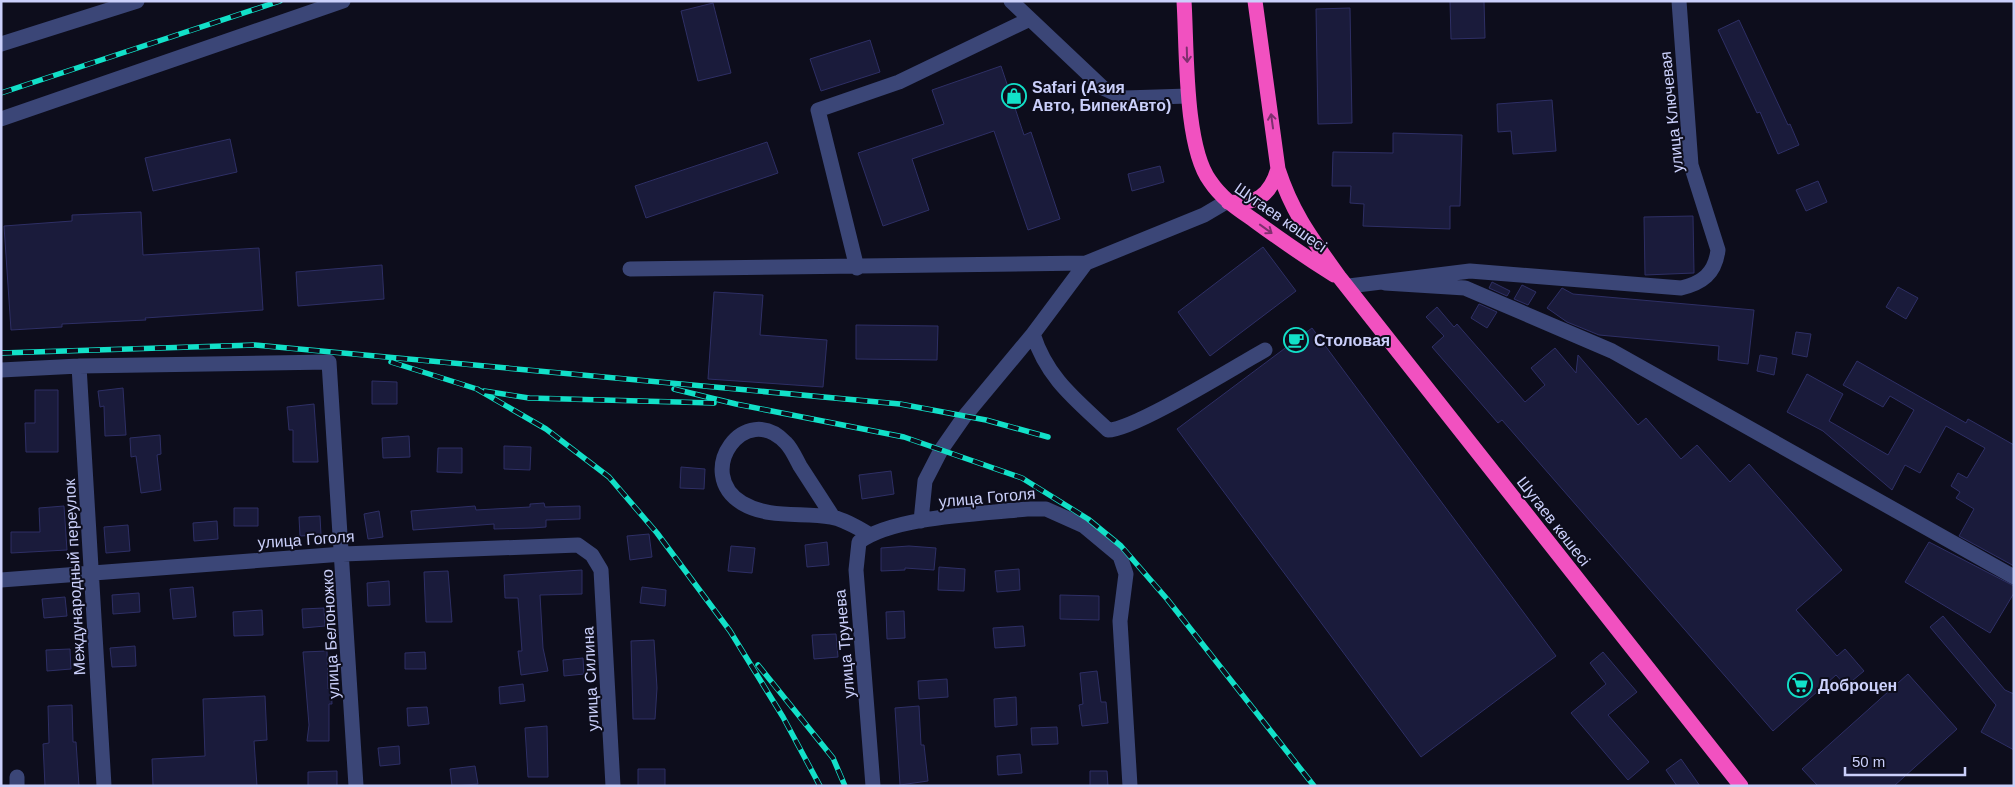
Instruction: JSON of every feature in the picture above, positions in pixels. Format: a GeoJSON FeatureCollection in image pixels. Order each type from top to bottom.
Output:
{"type":"FeatureCollection","features":[{"type":"Feature","properties":{"kind":"highway","name":"Шугаев көшесі"},"geometry":{"type":"LineString","coordinates":[[1184,1],[1188,96],[1199,160],[1208,180],[1226,202],[1344,282]]}},
{"type":"Feature","properties":{"kind":"highway","name":"Шугаев көшесі"},"geometry":{"type":"LineString","coordinates":[[1255,1],[1278,169],[1286,193],[1299,221],[1344,282],[1740,786]]}},
{"type":"Feature","properties":{"kind":"highway"},"geometry":{"type":"LineString","coordinates":[[1226,202],[1245,204],[1256,200],[1272,187],[1278,169]]}},
{"type":"Feature","properties":{"kind":"street"},"geometry":{"type":"LineString","coordinates":[[1,44],[137,1]]}},
{"type":"Feature","properties":{"kind":"street"},"geometry":{"type":"LineString","coordinates":[[1,119],[343,1]]}},
{"type":"Feature","properties":{"kind":"street"},"geometry":{"type":"LineString","coordinates":[[1011,1],[1102,88],[1125,98],[1188,96]]}},
{"type":"Feature","properties":{"kind":"street","name":"улица Ключевая"},"geometry":{"type":"LineString","coordinates":[[1385,282],[1470,271],[1681,288],[1698,284],[1710,274],[1717,260],[1718,250],[1691,165],[1678,1]]}},
{"type":"Feature","properties":{"kind":"street"},"geometry":{"type":"LineString","coordinates":[[858,268],[818,110],[900,82],[1030,19]]}},
{"type":"Feature","properties":{"kind":"street"},"geometry":{"type":"LineString","coordinates":[[630,269],[858,268],[1086,263],[1204,215],[1226,202]]}},
{"type":"Feature","properties":{"kind":"street"},"geometry":{"type":"LineString","coordinates":[[920,521],[926,481],[941,450],[964,417],[1033,334],[1086,263]]}},
{"type":"Feature","properties":{"kind":"street"},"geometry":{"type":"LineString","coordinates":[[1344,282],[1385,282],[1465,288],[1612,352],[2014,577]]}},
{"type":"Feature","properties":{"kind":"street"},"geometry":{"type":"LineString","coordinates":[[1033,334],[1047,367],[1071,395],[1108,430],[1117,430],[1141,419],[1265,350]]}},
{"type":"Feature","properties":{"kind":"street","name":"улица Белоножко"},"geometry":{"type":"LineString","coordinates":[[79,366],[329,362],[343,554],[356,786]]}},
{"type":"Feature","properties":{"kind":"street"},"geometry":{"type":"LineString","coordinates":[[1,370],[79,366]]}},
{"type":"Feature","properties":{"kind":"street","name":"Международный переулок"},"geometry":{"type":"LineString","coordinates":[[79,366],[104,786]]}},
{"type":"Feature","properties":{"kind":"street"},"geometry":{"type":"LineString","coordinates":[[832,517],[786,443],[773,434],[757,428],[739,434],[725,451],[722,465],[724,480],[729,492],[740,502],[765,513],[832,517],[869,534]]}},
{"type":"Feature","properties":{"kind":"street","name":"улица Гоголя"},"geometry":{"type":"LineString","coordinates":[[869,534],[897,524],[1027,509],[1046,510],[1084,526],[1102,539],[1120,556],[1126,574],[1120,621],[1130,786]]}},
{"type":"Feature","properties":{"kind":"street","name":"улица Трунева"},"geometry":{"type":"LineString","coordinates":[[869,534],[858,542],[856,570],[873,786]]}},
{"type":"Feature","properties":{"kind":"street","name":"улица Гоголя"},"geometry":{"type":"LineString","coordinates":[[1,580],[343,554],[578,545],[592,555],[601,570]]}},
{"type":"Feature","properties":{"kind":"street","name":"улица Силина"},"geometry":{"type":"LineString","coordinates":[[601,570],[614,786]]}},
{"type":"Feature","properties":{"kind":"building"},"geometry":{"type":"Polygon","coordinates":[[[1450,1],[1484,1],[1485,38],[1451,39],[1450,1]]]}},
{"type":"Feature","properties":{"kind":"building"},"geometry":{"type":"Polygon","coordinates":[[[713,3],[731,73],[698,81],[681,11],[713,3]]]}},
{"type":"Feature","properties":{"kind":"building"},"geometry":{"type":"Polygon","coordinates":[[[1350,8],[1352,123],[1318,124],[1316,9],[1350,8]]]}},
{"type":"Feature","properties":{"kind":"building"},"geometry":{"type":"Polygon","coordinates":[[[1739,20],[1799,145],[1778,154],[1760,112],[1757,113],[1718,30],[1739,20]]]}},
{"type":"Feature","properties":{"kind":"building"},"geometry":{"type":"Polygon","coordinates":[[[870,40],[880,72],[821,91],[810,59],[870,40]]]}},
{"type":"Feature","properties":{"kind":"building"},"geometry":{"type":"Polygon","coordinates":[[[1001,66],[1024,135],[1031,132],[1060,219],[1028,230],[994,131],[912,159],[929,210],[883,226],[858,153],[944,124],[932,90],[1001,66]]]}},
{"type":"Feature","properties":{"kind":"building"},"geometry":{"type":"Polygon","coordinates":[[[1552,100],[1556,151],[1513,154],[1511,131],[1498,132],[1497,104],[1552,100]]]}},
{"type":"Feature","properties":{"kind":"building"},"geometry":{"type":"Polygon","coordinates":[[[1393,133],[1462,135],[1460,206],[1450,206],[1450,229],[1363,226],[1364,204],[1350,203],[1351,186],[1332,186],[1333,152],[1393,153],[1393,133]]]}},
{"type":"Feature","properties":{"kind":"building"},"geometry":{"type":"Polygon","coordinates":[[[230,139],[237,172],[153,191],[145,158],[230,139]]]}},
{"type":"Feature","properties":{"kind":"building"},"geometry":{"type":"Polygon","coordinates":[[[767,142],[778,173],[646,218],[635,186],[767,142]]]}},
{"type":"Feature","properties":{"kind":"building"},"geometry":{"type":"Polygon","coordinates":[[[1160,166],[1164,182],[1132,191],[1128,174],[1160,166]]]}},
{"type":"Feature","properties":{"kind":"building"},"geometry":{"type":"Polygon","coordinates":[[[1818,181],[1827,202],[1806,211],[1796,190],[1818,181]]]}},
{"type":"Feature","properties":{"kind":"building"},"geometry":{"type":"Polygon","coordinates":[[[141,212],[143,255],[259,248],[263,310],[145,318],[146,320],[62,324],[62,327],[11,330],[4,226],[72,221],[72,215],[141,212]]]}},
{"type":"Feature","properties":{"kind":"building"},"geometry":{"type":"Polygon","coordinates":[[[1693,216],[1694,273],[1645,275],[1644,217],[1693,216]]]}},
{"type":"Feature","properties":{"kind":"building"},"geometry":{"type":"Polygon","coordinates":[[[1263,247],[1296,291],[1210,356],[1178,312],[1263,247]]]}},
{"type":"Feature","properties":{"kind":"building"},"geometry":{"type":"Polygon","coordinates":[[[382,265],[384,299],[298,306],[296,272],[382,265]]]}},
{"type":"Feature","properties":{"kind":"building"},"geometry":{"type":"Polygon","coordinates":[[[1492,282],[1510,291],[1507,296],[1489,288],[1492,282]]]}},
{"type":"Feature","properties":{"kind":"building"},"geometry":{"type":"Polygon","coordinates":[[[1522,285],[1536,292],[1528,305],[1514,299],[1522,285]]]}},
{"type":"Feature","properties":{"kind":"building"},"geometry":{"type":"Polygon","coordinates":[[[1898,287],[1918,298],[1906,319],[1886,307],[1898,287]]]}},
{"type":"Feature","properties":{"kind":"building"},"geometry":{"type":"Polygon","coordinates":[[[1562,288],[1573,294],[1754,310],[1748,364],[1718,360],[1719,346],[1599,335],[1567,322],[1547,308],[1562,288]]]}},
{"type":"Feature","properties":{"kind":"building"},"geometry":{"type":"Polygon","coordinates":[[[714,292],[763,295],[760,335],[827,340],[823,387],[708,379],[714,292]]]}},
{"type":"Feature","properties":{"kind":"building"},"geometry":{"type":"Polygon","coordinates":[[[1479,304],[1497,312],[1487,328],[1471,318],[1479,304]]]}},
{"type":"Feature","properties":{"kind":"building"},"geometry":{"type":"Polygon","coordinates":[[[1437,307],[1454,327],[1457,324],[1525,402],[1545,385],[1531,368],[1555,348],[1576,373],[1578,355],[1638,425],[1646,418],[1681,459],[1697,445],[1730,482],[1749,464],[1842,570],[1796,610],[1837,656],[1845,649],[1864,671],[1846,686],[1836,675],[1773,731],[1502,420],[1498,423],[1432,347],[1444,336],[1426,317],[1437,307]]]}},
{"type":"Feature","properties":{"kind":"building"},"geometry":{"type":"Polygon","coordinates":[[[856,325],[938,326],[937,360],[856,359],[856,325]]]}},
{"type":"Feature","properties":{"kind":"building"},"geometry":{"type":"Polygon","coordinates":[[[1312,328],[1556,656],[1421,757],[1177,429],[1312,328]]]}},
{"type":"Feature","properties":{"kind":"building"},"geometry":{"type":"Polygon","coordinates":[[[1796,332],[1811,334],[1807,357],[1792,354],[1796,332]]]}},
{"type":"Feature","properties":{"kind":"building"},"geometry":{"type":"Polygon","coordinates":[[[1760,355],[1777,358],[1774,375],[1757,371],[1760,355]]]}},
{"type":"Feature","properties":{"kind":"building"},"geometry":{"type":"Polygon","coordinates":[[[1857,361],[1966,423],[1968,419],[2014,445],[2014,566],[1959,536],[1974,509],[1956,498],[1960,492],[1951,486],[1958,473],[1967,478],[1985,448],[1946,426],[1920,473],[1905,465],[1892,490],[1823,431],[1787,412],[1807,374],[1843,394],[1829,421],[1888,455],[1914,410],[1890,396],[1883,407],[1843,385],[1857,361]]]}},
{"type":"Feature","properties":{"kind":"building"},"geometry":{"type":"Polygon","coordinates":[[[372,381],[397,382],[397,404],[372,404],[372,381]]]}},
{"type":"Feature","properties":{"kind":"building"},"geometry":{"type":"Polygon","coordinates":[[[123,388],[126,435],[105,436],[104,406],[100,407],[98,391],[123,388]]]}},
{"type":"Feature","properties":{"kind":"building"},"geometry":{"type":"Polygon","coordinates":[[[35,390],[58,390],[58,452],[26,452],[25,423],[35,423],[35,390]]]}},
{"type":"Feature","properties":{"kind":"building"},"geometry":{"type":"Polygon","coordinates":[[[314,404],[318,462],[293,462],[293,430],[289,430],[287,407],[314,404]]]}},
{"type":"Feature","properties":{"kind":"building"},"geometry":{"type":"Polygon","coordinates":[[[160,435],[161,454],[157,455],[161,490],[141,493],[136,456],[131,457],[130,438],[160,435]]]}},
{"type":"Feature","properties":{"kind":"building"},"geometry":{"type":"Polygon","coordinates":[[[409,436],[410,457],[383,458],[382,438],[409,436]]]}},
{"type":"Feature","properties":{"kind":"building"},"geometry":{"type":"Polygon","coordinates":[[[504,446],[531,447],[530,470],[504,469],[504,446]]]}},
{"type":"Feature","properties":{"kind":"building"},"geometry":{"type":"Polygon","coordinates":[[[438,448],[462,448],[462,473],[437,472],[438,448]]]}},
{"type":"Feature","properties":{"kind":"building"},"geometry":{"type":"Polygon","coordinates":[[[681,467],[705,469],[704,489],[680,488],[681,467]]]}},
{"type":"Feature","properties":{"kind":"building"},"geometry":{"type":"Polygon","coordinates":[[[891,471],[894,494],[862,499],[859,475],[891,471]]]}},
{"type":"Feature","properties":{"kind":"building"},"geometry":{"type":"Polygon","coordinates":[[[544,503],[545,507],[580,506],[580,519],[546,520],[546,527],[532,528],[494,529],[494,524],[413,530],[411,511],[475,506],[476,510],[530,507],[530,504],[544,503]]]}},
{"type":"Feature","properties":{"kind":"building"},"geometry":{"type":"Polygon","coordinates":[[[64,506],[67,550],[11,553],[11,532],[40,532],[39,508],[64,506]]]}},
{"type":"Feature","properties":{"kind":"building"},"geometry":{"type":"Polygon","coordinates":[[[234,508],[258,508],[258,526],[234,526],[234,508]]]}},
{"type":"Feature","properties":{"kind":"building"},"geometry":{"type":"Polygon","coordinates":[[[379,511],[383,537],[368,539],[364,514],[379,511]]]}},
{"type":"Feature","properties":{"kind":"building"},"geometry":{"type":"Polygon","coordinates":[[[320,516],[321,535],[300,536],[299,517],[320,516]]]}},
{"type":"Feature","properties":{"kind":"building"},"geometry":{"type":"Polygon","coordinates":[[[217,521],[218,539],[194,541],[193,523],[217,521]]]}},
{"type":"Feature","properties":{"kind":"building"},"geometry":{"type":"Polygon","coordinates":[[[128,525],[130,551],[106,553],[104,527],[128,525]]]}},
{"type":"Feature","properties":{"kind":"building"},"geometry":{"type":"Polygon","coordinates":[[[649,534],[652,557],[630,560],[627,536],[649,534]]]}},
{"type":"Feature","properties":{"kind":"building"},"geometry":{"type":"Polygon","coordinates":[[[827,542],[829,565],[807,567],[805,545],[827,542]]]}},
{"type":"Feature","properties":{"kind":"building"},"geometry":{"type":"Polygon","coordinates":[[[1929,542],[2014,586],[2014,593],[1990,633],[1905,582],[1929,542]]]}},
{"type":"Feature","properties":{"kind":"building"},"geometry":{"type":"Polygon","coordinates":[[[731,546],[755,548],[752,573],[728,571],[731,546]]]}},
{"type":"Feature","properties":{"kind":"building"},"geometry":{"type":"Polygon","coordinates":[[[909,546],[936,548],[934,570],[905,568],[905,570],[881,571],[881,548],[909,546]]]}},
{"type":"Feature","properties":{"kind":"building"},"geometry":{"type":"Polygon","coordinates":[[[939,567],[965,569],[964,591],[938,590],[939,567]]]}},
{"type":"Feature","properties":{"kind":"building"},"geometry":{"type":"Polygon","coordinates":[[[1019,569],[1020,590],[997,592],[995,571],[1019,569]]]}},
{"type":"Feature","properties":{"kind":"building"},"geometry":{"type":"Polygon","coordinates":[[[582,570],[582,594],[540,595],[543,648],[548,671],[521,675],[518,651],[522,651],[518,598],[505,598],[504,575],[582,570]]]}},
{"type":"Feature","properties":{"kind":"building"},"geometry":{"type":"Polygon","coordinates":[[[448,571],[452,622],[426,622],[424,572],[448,571]]]}},
{"type":"Feature","properties":{"kind":"building"},"geometry":{"type":"Polygon","coordinates":[[[389,581],[390,605],[368,606],[367,583],[389,581]]]}},
{"type":"Feature","properties":{"kind":"building"},"geometry":{"type":"Polygon","coordinates":[[[193,587],[196,617],[173,619],[170,589],[193,587]]]}},
{"type":"Feature","properties":{"kind":"building"},"geometry":{"type":"Polygon","coordinates":[[[642,587],[666,590],[665,606],[640,603],[642,587]]]}},
{"type":"Feature","properties":{"kind":"building"},"geometry":{"type":"Polygon","coordinates":[[[139,593],[140,612],[113,614],[112,595],[139,593]]]}},
{"type":"Feature","properties":{"kind":"building"},"geometry":{"type":"Polygon","coordinates":[[[1060,595],[1099,596],[1099,620],[1060,619],[1060,595]]]}},
{"type":"Feature","properties":{"kind":"building"},"geometry":{"type":"Polygon","coordinates":[[[65,597],[67,616],[44,618],[42,599],[65,597]]]}},
{"type":"Feature","properties":{"kind":"building"},"geometry":{"type":"Polygon","coordinates":[[[324,608],[325,626],[303,628],[302,609],[324,608]]]}},
{"type":"Feature","properties":{"kind":"building"},"geometry":{"type":"Polygon","coordinates":[[[262,610],[263,635],[234,636],[233,612],[262,610]]]}},
{"type":"Feature","properties":{"kind":"building"},"geometry":{"type":"Polygon","coordinates":[[[904,611],[905,638],[887,639],[886,612],[904,611]]]}},
{"type":"Feature","properties":{"kind":"building"},"geometry":{"type":"Polygon","coordinates":[[[1943,616],[2005,690],[2014,694],[2014,750],[1981,732],[1996,705],[1930,627],[1943,616]]]}},
{"type":"Feature","properties":{"kind":"building"},"geometry":{"type":"Polygon","coordinates":[[[1023,626],[1025,646],[995,648],[993,628],[1023,626]]]}},
{"type":"Feature","properties":{"kind":"building"},"geometry":{"type":"Polygon","coordinates":[[[836,634],[838,657],[814,659],[812,635],[836,634]]]}},
{"type":"Feature","properties":{"kind":"building"},"geometry":{"type":"Polygon","coordinates":[[[654,640],[657,688],[655,719],[633,719],[631,641],[654,640]]]}},
{"type":"Feature","properties":{"kind":"building"},"geometry":{"type":"Polygon","coordinates":[[[135,646],[136,666],[112,667],[110,648],[135,646]]]}},
{"type":"Feature","properties":{"kind":"building"},"geometry":{"type":"Polygon","coordinates":[[[70,649],[71,669],[47,671],[46,650],[70,649]]]}},
{"type":"Feature","properties":{"kind":"building"},"geometry":{"type":"Polygon","coordinates":[[[327,651],[328,689],[331,688],[332,704],[329,704],[329,741],[307,741],[309,725],[303,652],[327,651]]]}},
{"type":"Feature","properties":{"kind":"building"},"geometry":{"type":"Polygon","coordinates":[[[425,652],[426,669],[405,669],[405,653],[425,652]]]}},
{"type":"Feature","properties":{"kind":"building"},"geometry":{"type":"Polygon","coordinates":[[[1603,652],[1637,692],[1608,715],[1649,762],[1628,780],[1571,713],[1606,684],[1590,663],[1603,652]]]}},
{"type":"Feature","properties":{"kind":"building"},"geometry":{"type":"Polygon","coordinates":[[[583,658],[584,674],[564,676],[563,660],[583,658]]]}},
{"type":"Feature","properties":{"kind":"building"},"geometry":{"type":"Polygon","coordinates":[[[1097,671],[1101,702],[1106,702],[1108,723],[1082,726],[1079,705],[1083,704],[1080,673],[1097,671]]]}},
{"type":"Feature","properties":{"kind":"building"},"geometry":{"type":"Polygon","coordinates":[[[1908,674],[1957,729],[1894,786],[1818,786],[1802,769],[1908,674]]]}},
{"type":"Feature","properties":{"kind":"building"},"geometry":{"type":"Polygon","coordinates":[[[947,679],[948,697],[919,699],[918,681],[947,679]]]}},
{"type":"Feature","properties":{"kind":"building"},"geometry":{"type":"Polygon","coordinates":[[[523,684],[525,701],[500,704],[499,687],[523,684]]]}},
{"type":"Feature","properties":{"kind":"building"},"geometry":{"type":"Polygon","coordinates":[[[265,696],[267,740],[254,741],[257,786],[153,786],[152,759],[205,756],[203,699],[265,696]]]}},
{"type":"Feature","properties":{"kind":"building"},"geometry":{"type":"Polygon","coordinates":[[[1016,697],[1017,725],[995,727],[994,699],[1016,697]]]}},
{"type":"Feature","properties":{"kind":"building"},"geometry":{"type":"Polygon","coordinates":[[[72,705],[73,742],[76,742],[79,786],[45,786],[43,744],[49,743],[48,706],[72,705]]]}},
{"type":"Feature","properties":{"kind":"building"},"geometry":{"type":"Polygon","coordinates":[[[919,706],[921,745],[924,745],[928,781],[900,785],[895,708],[919,706]]]}},
{"type":"Feature","properties":{"kind":"building"},"geometry":{"type":"Polygon","coordinates":[[[427,707],[429,724],[408,726],[407,708],[427,707]]]}},
{"type":"Feature","properties":{"kind":"building"},"geometry":{"type":"Polygon","coordinates":[[[547,726],[548,777],[528,777],[525,728],[547,726]]]}},
{"type":"Feature","properties":{"kind":"building"},"geometry":{"type":"Polygon","coordinates":[[[1057,727],[1058,744],[1032,745],[1031,728],[1057,727]]]}},
{"type":"Feature","properties":{"kind":"building"},"geometry":{"type":"Polygon","coordinates":[[[399,746],[400,764],[380,766],[378,748],[399,746]]]}},
{"type":"Feature","properties":{"kind":"building"},"geometry":{"type":"Polygon","coordinates":[[[1020,754],[1022,773],[998,775],[997,756],[1020,754]]]}},
{"type":"Feature","properties":{"kind":"building"},"geometry":{"type":"Polygon","coordinates":[[[1681,759],[1700,786],[1677,786],[1666,770],[1681,759]]]}},
{"type":"Feature","properties":{"kind":"building"},"geometry":{"type":"Polygon","coordinates":[[[475,766],[478,784],[452,786],[450,769],[475,766]]]}},
{"type":"Feature","properties":{"kind":"building"},"geometry":{"type":"Polygon","coordinates":[[[638,769],[665,769],[665,786],[638,786],[638,769]]]}},
{"type":"Feature","properties":{"kind":"building"},"geometry":{"type":"Polygon","coordinates":[[[337,771],[337,786],[308,786],[308,772],[337,771]]]}},
{"type":"Feature","properties":{"kind":"building"},"geometry":{"type":"Polygon","coordinates":[[[1090,771],[1107,771],[1108,786],[1090,786],[1090,771]]]}},
{"type":"Feature","properties":{"kind":"railway"},"geometry":{"type":"LineString","coordinates":[[1,93],[280,1]]}},
{"type":"Feature","properties":{"kind":"railway"},"geometry":{"type":"LineString","coordinates":[[1,353],[255,345],[900,404],[986,420],[1048,437]]}},
{"type":"Feature","properties":{"kind":"railway"},"geometry":{"type":"LineString","coordinates":[[391,362],[477,389],[546,429],[609,477],[657,533],[730,631],[783,717],[820,786]]}},
{"type":"Feature","properties":{"kind":"railway"},"geometry":{"type":"LineString","coordinates":[[674,389],[736,404],[904,437],[1022,478],[1088,519],[1121,546],[1167,599],[1314,786]]}},
{"type":"Feature","properties":{"kind":"railway"},"geometry":{"type":"LineString","coordinates":[[484,391],[529,398],[714,403]]}},
{"type":"Feature","properties":{"kind":"railway"},"geometry":{"type":"LineString","coordinates":[[758,665],[833,758],[845,786]]}},
{"type":"Feature","properties":{"kind":"place","name":"Safari (Азия Авто, БипекАвто)"},"geometry":{"type":"Point","coordinates":[1014,96]}},
{"type":"Feature","properties":{"kind":"place","name":"Столовая"},"geometry":{"type":"Point","coordinates":[1296,340]}},
{"type":"Feature","properties":{"kind":"place","name":"Доброцен"},"geometry":{"type":"Point","coordinates":[1800,685]}}]}
